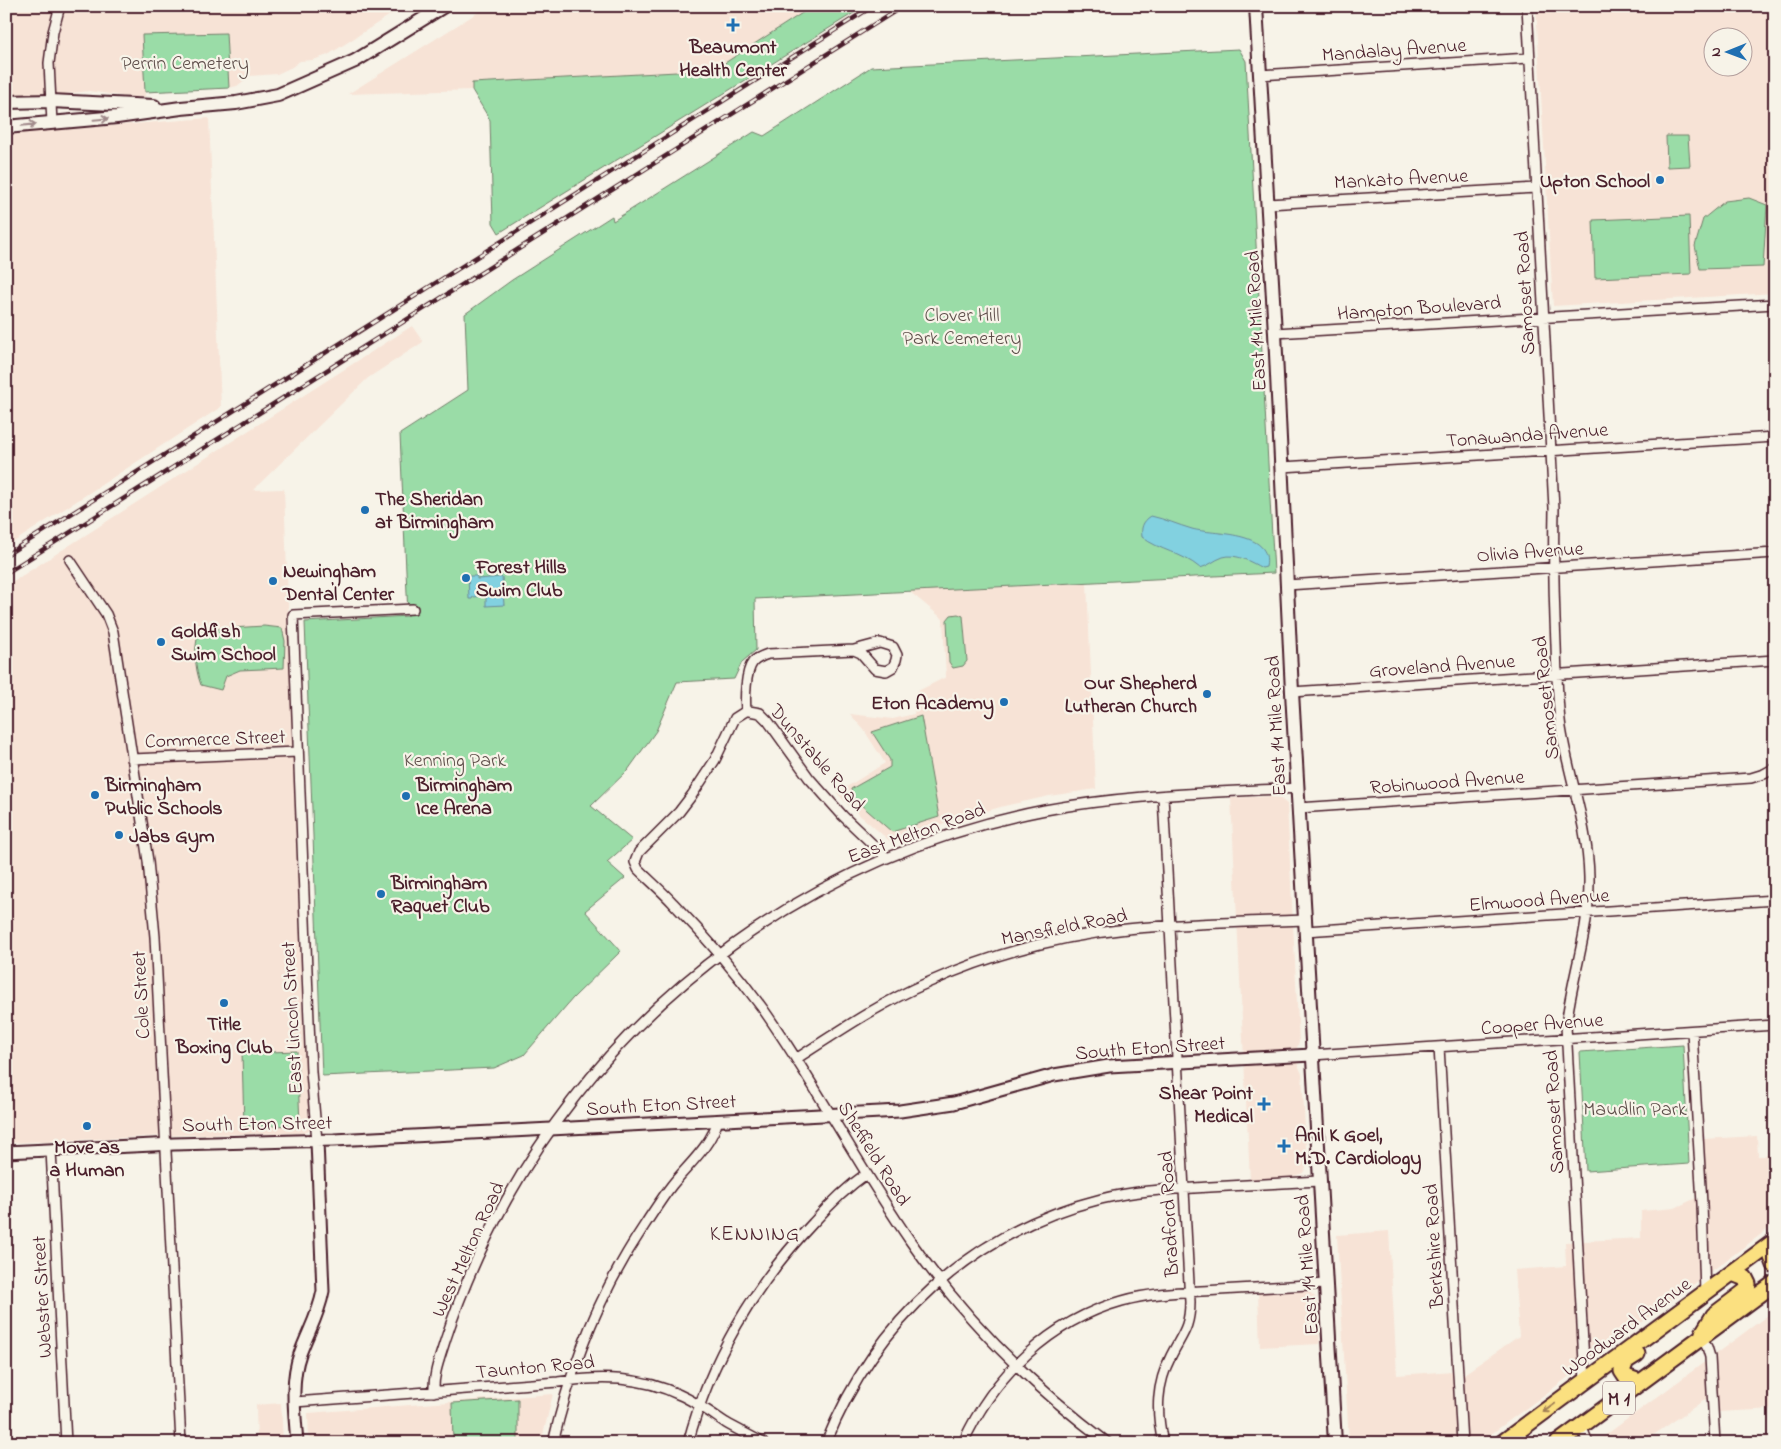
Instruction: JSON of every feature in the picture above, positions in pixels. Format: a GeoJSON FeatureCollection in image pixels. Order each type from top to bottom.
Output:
{"type":"FeatureCollection","features":[{"type":"Feature","properties":{"kind":"main road"},"geometry":{"type":"LineString","coordinates":[[6,127],[236,104],[278,95],[355,61],[444,6]]}},
{"type":"Feature","properties":{"kind":"main road","name":"East 14 Mile Road"},"geometry":{"type":"LineString","coordinates":[[1256,6],[1275,333],[1298,808],[1336,1443]]}},
{"type":"Feature","properties":{"kind":"main road"},"geometry":{"type":"LineString","coordinates":[[6,102],[51,101],[181,108]]}},
{"type":"Feature","properties":{"kind":"main road","name":"Woodward Avenue"},"geometry":{"type":"LineString","coordinates":[[1513,1440],[1585,1381],[1775,1241]]}},
{"type":"Feature","properties":{"kind":"main road"},"geometry":{"type":"LineString","coordinates":[[1775,1252],[1772,1257],[1775,1265]]}},
{"type":"Feature","properties":{"kind":"main road"},"geometry":{"type":"LineString","coordinates":[[1701,1336],[1714,1315],[1747,1290],[1748,1284],[1745,1278],[1732,1273]]}},
{"type":"Feature","properties":{"kind":"main road","name":"M 1"},"geometry":{"type":"LineString","coordinates":[[1558,1443],[1775,1283]]}},
{"type":"Feature","properties":{"kind":"main road"},"geometry":{"type":"LineString","coordinates":[[1640,1382],[1629,1379],[1624,1374],[1623,1365],[1701,1307],[1705,1294]]}},
{"type":"Feature","properties":{"kind":"street"},"geometry":{"type":"LineString","coordinates":[[52,122],[49,63],[53,32],[60,6]]}},
{"type":"Feature","properties":{"kind":"street","name":"Samoset Road"},"geometry":{"type":"LineString","coordinates":[[1527,6],[1554,508],[1553,567],[1557,675],[1563,737],[1588,850],[1588,913],[1568,1008],[1566,1040],[1585,1381]]}},
{"type":"Feature","properties":{"kind":"street","name":"Mandalay Avenue"},"geometry":{"type":"LineString","coordinates":[[1260,75],[1529,58]]}},
{"type":"Feature","properties":{"kind":"street","name":"Mankato Avenue"},"geometry":{"type":"LineString","coordinates":[[1268,204],[1536,188]]}},
{"type":"Feature","properties":{"kind":"street","name":"Hampton Boulevard"},"geometry":{"type":"LineString","coordinates":[[1275,333],[1775,304]]}},
{"type":"Feature","properties":{"kind":"street","name":"Tonawanda Avenue"},"geometry":{"type":"LineString","coordinates":[[1282,467],[1775,436]]}},
{"type":"Feature","properties":{"kind":"street","name":"Olivia Avenue"},"geometry":{"type":"LineString","coordinates":[[1287,585],[1775,553]]}},
{"type":"Feature","properties":{"kind":"street","name":"Cole Street"},"geometry":{"type":"LineString","coordinates":[[70,560],[106,614],[110,624],[152,899],[181,1443]]}},
{"type":"Feature","properties":{"kind":"street","name":"East Lincoln Street"},"geometry":{"type":"LineString","coordinates":[[297,1443],[295,1378],[297,1365],[318,1314],[323,1292],[317,1141],[311,1072],[293,615],[413,609]]}},
{"type":"Feature","properties":{"kind":"street"},"geometry":{"type":"LineString","coordinates":[[743,712],[749,672],[751,665],[758,658],[774,653],[854,650],[885,644],[892,647],[897,656],[889,670],[879,671],[861,653],[854,650]]}},
{"type":"Feature","properties":{"kind":"street","name":"Groveland Avenue"},"geometry":{"type":"LineString","coordinates":[[1292,692],[1775,660]]}},
{"type":"Feature","properties":{"kind":"street","name":"Dunstable Road"},"geometry":{"type":"LineString","coordinates":[[743,712],[760,714],[768,721],[810,778],[843,816],[887,858]]}},
{"type":"Feature","properties":{"kind":"street","name":"Sheffield Road"},"geometry":{"type":"LineString","coordinates":[[743,712],[735,718],[715,760],[692,795],[673,818],[639,852],[635,862],[638,869],[673,903],[720,954],[763,1010],[796,1059],[866,1174],[940,1281],[986,1335],[1015,1365],[1057,1404],[1108,1443]]}},
{"type":"Feature","properties":{"kind":"street","name":"Commerce Street"},"geometry":{"type":"LineString","coordinates":[[132,759],[298,752]]}},
{"type":"Feature","properties":{"kind":"street","name":"Robinwood Avenue"},"geometry":{"type":"LineString","coordinates":[[1298,808],[1751,778],[1775,768]]}},
{"type":"Feature","properties":{"kind":"street","name":"East Melton Road"},"geometry":{"type":"LineString","coordinates":[[552,1128],[587,1080],[632,1030],[689,978],[766,921],[830,885],[887,858],[961,831],[1023,814],[1093,802],[1297,788]]}},
{"type":"Feature","properties":{"kind":"street","name":"Bradford Road"},"geometry":{"type":"LineString","coordinates":[[1163,796],[1190,1291],[1190,1312],[1187,1328],[1167,1363],[1159,1388],[1158,1412],[1163,1443]]}},
{"type":"Feature","properties":{"kind":"street","name":"Elmwood Avenue"},"geometry":{"type":"LineString","coordinates":[[1305,925],[1588,913],[1775,900]]}},
{"type":"Feature","properties":{"kind":"street","name":"Mansfield Road"},"geometry":{"type":"LineString","coordinates":[[796,1059],[857,1020],[927,982],[996,957],[1049,942],[1126,929],[1170,926],[1305,925]]}},
{"type":"Feature","properties":{"kind":"street","name":"Cooper Avenue"},"geometry":{"type":"LineString","coordinates":[[1312,1055],[1775,1025]]}},
{"type":"Feature","properties":{"kind":"street"},"geometry":{"type":"LineString","coordinates":[[1692,1031],[1703,1223],[1705,1294]]}},
{"type":"Feature","properties":{"kind":"street","name":"Berkshire Road"},"geometry":{"type":"LineString","coordinates":[[1439,1047],[1462,1443]]}},
{"type":"Feature","properties":{"kind":"street","name":"South Eton Street"},"geometry":{"type":"LineString","coordinates":[[6,1152],[165,1144],[317,1141],[900,1111],[936,1107],[970,1100],[1036,1080],[1084,1069],[1312,1055]]}},
{"type":"Feature","properties":{"kind":"street"},"geometry":{"type":"LineString","coordinates":[[553,1443],[570,1380],[597,1310],[627,1253],[672,1185],[711,1138],[718,1120]]}},
{"type":"Feature","properties":{"kind":"street","name":"West Melton Road"},"geometry":{"type":"LineString","coordinates":[[434,1392],[434,1381],[441,1353],[471,1272],[498,1214],[552,1128]]}},
{"type":"Feature","properties":{"kind":"street","name":"Webster Street"},"geometry":{"type":"LineString","coordinates":[[51,1150],[66,1443]]}},
{"type":"Feature","properties":{"kind":"street"},"geometry":{"type":"LineString","coordinates":[[688,1443],[699,1406],[731,1336],[766,1278],[822,1213],[846,1189],[866,1174]]}},
{"type":"Feature","properties":{"kind":"street"},"geometry":{"type":"LineString","coordinates":[[826,1443],[854,1384],[875,1351],[909,1311],[940,1281],[1001,1239],[1045,1217],[1101,1199],[1128,1194],[1319,1181]]}},
{"type":"Feature","properties":{"kind":"street"},"geometry":{"type":"LineString","coordinates":[[963,1443],[983,1404],[1015,1365],[1055,1332],[1076,1319],[1121,1301],[1143,1296],[1190,1291],[1326,1284]]}},
{"type":"Feature","properties":{"kind":"street"},"geometry":{"type":"LineString","coordinates":[[1701,1336],[1710,1357],[1715,1443]]}},
{"type":"Feature","properties":{"kind":"street","name":"Taunton Road"},"geometry":{"type":"LineString","coordinates":[[295,1402],[434,1392],[595,1377],[636,1382],[678,1394],[763,1443]]}},
{"type":"Feature","properties":{"kind":"street"},"geometry":{"type":"LineString","coordinates":[[1581,1425],[1588,1443]]}},
{"type":"Feature","properties":{"kind":"shaded area"},"geometry":{"type":"Polygon","coordinates":[[[6,6],[404,6],[328,55],[313,60],[300,61],[277,74],[250,76],[237,86],[229,88],[226,33],[143,35],[145,97],[128,97],[89,91],[32,98],[6,98],[6,6]]]}},
{"type":"Feature","properties":{"kind":"shaded area"},"geometry":{"type":"Polygon","coordinates":[[[488,6],[812,6],[714,71],[472,83],[472,90],[348,94],[488,6]]]}},
{"type":"Feature","properties":{"kind":"shaded area","name":"Upton School"},"geometry":{"type":"Polygon","coordinates":[[[1536,6],[1775,6],[1775,293],[1553,306],[1536,6]]]}},
{"type":"Feature","properties":{"kind":"shaded area"},"geometry":{"type":"Polygon","coordinates":[[[209,118],[221,407],[6,547],[6,134],[209,118]]]}},
{"type":"Feature","properties":{"kind":"shaded area"},"geometry":{"type":"Polygon","coordinates":[[[412,326],[423,342],[368,378],[253,490],[284,489],[304,1043],[310,1129],[304,1133],[185,1135],[6,1143],[6,586],[412,326]]]}},
{"type":"Feature","properties":{"kind":"shaded area","name":"Eton Academy"},"geometry":{"type":"Polygon","coordinates":[[[1087,583],[1096,789],[1049,796],[1004,806],[942,824],[891,842],[849,806],[837,793],[885,763],[864,730],[850,714],[893,719],[914,714],[918,691],[946,677],[943,619],[909,591],[1087,583]]]}},
{"type":"Feature","properties":{"kind":"shaded area"},"geometry":{"type":"Polygon","coordinates":[[[1277,796],[1287,804],[1299,1042],[1297,1048],[1299,1067],[1302,1074],[1307,1165],[1303,1173],[1291,1177],[1250,1180],[1231,798],[1277,796]]]}},
{"type":"Feature","properties":{"kind":"shaded area"},"geometry":{"type":"Polygon","coordinates":[[[1757,1136],[1758,1156],[1764,1156],[1775,1149],[1775,1224],[1479,1443],[1349,1443],[1337,1235],[1389,1231],[1397,1375],[1453,1371],[1464,1374],[1519,1336],[1514,1270],[1566,1266],[1565,1242],[1641,1238],[1641,1211],[1675,1208],[1696,1198],[1694,1164],[1703,1139],[1757,1136]]]}},
{"type":"Feature","properties":{"kind":"shaded area"},"geometry":{"type":"Polygon","coordinates":[[[1290,1289],[1310,1292],[1316,1298],[1320,1344],[1260,1347],[1258,1292],[1290,1289]]]}},
{"type":"Feature","properties":{"kind":"shaded area"},"geometry":{"type":"Polygon","coordinates":[[[1775,1310],[1775,1370],[1771,1373],[1774,1409],[1718,1412],[1706,1399],[1652,1436],[1652,1443],[1595,1443],[1775,1310]]]}},
{"type":"Feature","properties":{"kind":"shaded area"},"geometry":{"type":"Polygon","coordinates":[[[553,1394],[541,1443],[309,1443],[308,1413],[553,1394]]]}},
{"type":"Feature","properties":{"kind":"shaded area"},"geometry":{"type":"Polygon","coordinates":[[[281,1403],[283,1443],[257,1443],[256,1405],[281,1403]]]}},
{"type":"Feature","properties":{"kind":"green space"},"geometry":{"type":"Polygon","coordinates":[[[813,6],[865,6],[499,233],[493,223],[490,120],[472,90],[472,83],[714,70],[813,6]]]}},
{"type":"Feature","properties":{"kind":"green space","name":"Perrin Cemetery"},"geometry":{"type":"Polygon","coordinates":[[[226,33],[229,88],[145,92],[142,35],[226,33]]]}},
{"type":"Feature","properties":{"kind":"green space","name":"Clover Hill Park Cemetery"},"geometry":{"type":"Polygon","coordinates":[[[1239,49],[1246,61],[1274,573],[755,599],[756,650],[742,662],[734,679],[677,682],[656,731],[628,770],[591,806],[632,840],[607,862],[625,878],[585,911],[621,951],[573,998],[524,1055],[494,1068],[322,1076],[305,622],[408,616],[400,434],[468,390],[465,314],[512,280],[612,216],[613,221],[754,132],[764,136],[871,67],[1239,49]]]}},
{"type":"Feature","properties":{"kind":"green space"},"geometry":{"type":"Polygon","coordinates":[[[1666,136],[1688,136],[1690,166],[1667,167],[1666,136]]]}},
{"type":"Feature","properties":{"kind":"green space"},"geometry":{"type":"Polygon","coordinates":[[[1749,198],[1767,205],[1763,267],[1700,269],[1695,246],[1703,219],[1725,201],[1749,198]]]}},
{"type":"Feature","properties":{"kind":"green space"},"geometry":{"type":"Polygon","coordinates":[[[1689,216],[1691,274],[1595,278],[1593,220],[1689,216]]]}},
{"type":"Feature","properties":{"kind":"green space"},"geometry":{"type":"Polygon","coordinates":[[[958,614],[963,616],[967,661],[963,666],[953,668],[949,662],[947,620],[951,615],[958,614]]]}},
{"type":"Feature","properties":{"kind":"green space"},"geometry":{"type":"Polygon","coordinates":[[[264,626],[282,628],[285,641],[284,668],[240,670],[226,676],[221,690],[201,685],[196,658],[199,630],[264,626]]]}},
{"type":"Feature","properties":{"kind":"green space"},"geometry":{"type":"Polygon","coordinates":[[[921,716],[939,817],[892,832],[852,797],[851,789],[890,767],[890,760],[872,732],[921,716]]]}},
{"type":"Feature","properties":{"kind":"green space","name":"Maudlin Park"},"geometry":{"type":"Polygon","coordinates":[[[1683,1045],[1689,1164],[1586,1171],[1580,1052],[1683,1045]]]}},
{"type":"Feature","properties":{"kind":"green space"},"geometry":{"type":"Polygon","coordinates":[[[297,1051],[300,1125],[244,1127],[242,1053],[297,1051]]]}},
{"type":"Feature","properties":{"kind":"green space"},"geometry":{"type":"Polygon","coordinates":[[[518,1399],[518,1443],[453,1443],[452,1403],[518,1399]]]}},
{"type":"Feature","properties":{"kind":"water"},"geometry":{"type":"Polygon","coordinates":[[[1151,516],[1192,529],[1240,536],[1252,540],[1261,546],[1266,555],[1266,567],[1262,568],[1243,559],[1228,556],[1200,568],[1185,558],[1156,546],[1142,537],[1143,525],[1151,516]]]}},
{"type":"Feature","properties":{"kind":"water"},"geometry":{"type":"Polygon","coordinates":[[[468,576],[477,576],[477,579],[502,577],[504,605],[486,606],[486,596],[469,599],[468,576]]]}},
{"type":"Feature","properties":{"kind":"railway"},"geometry":{"type":"LineString","coordinates":[[6,555],[873,6]]}},
{"type":"Feature","properties":{"kind":"railway"},"geometry":{"type":"LineString","coordinates":[[6,573],[903,6]]}},
{"type":"Feature","properties":{"kind":"place","name":"Beaumont Health Center"},"geometry":{"type":"Point","coordinates":[733,25]}},
{"type":"Feature","properties":{"kind":"place","name":"Upton School"},"geometry":{"type":"Point","coordinates":[1660,180]}},
{"type":"Feature","properties":{"kind":"place","name":"The Sheridan at Birmingham"},"geometry":{"type":"Point","coordinates":[365,510]}},
{"type":"Feature","properties":{"kind":"place","name":"Forest Hills Swim Club"},"geometry":{"type":"Point","coordinates":[466,578]}},
{"type":"Feature","properties":{"kind":"place","name":"Newingham Dental Center"},"geometry":{"type":"Point","coordinates":[273,581]}},
{"type":"Feature","properties":{"kind":"place","name":"Goldfish Swim School"},"geometry":{"type":"Point","coordinates":[161,642]}},
{"type":"Feature","properties":{"kind":"place","name":"Our Shepherd Lutheran Church"},"geometry":{"type":"Point","coordinates":[1207,694]}},
{"type":"Feature","properties":{"kind":"place","name":"Eton Academy"},"geometry":{"type":"Point","coordinates":[1004,702]}},
{"type":"Feature","properties":{"kind":"place","name":"Birmingham Public Schools"},"geometry":{"type":"Point","coordinates":[95,795]}},
{"type":"Feature","properties":{"kind":"place","name":"Birmingham Ice Arena"},"geometry":{"type":"Point","coordinates":[406,796]}},
{"type":"Feature","properties":{"kind":"place","name":"Jabs Gym"},"geometry":{"type":"Point","coordinates":[119,835]}},
{"type":"Feature","properties":{"kind":"place","name":"Birmingham Raquet Club"},"geometry":{"type":"Point","coordinates":[381,894]}},
{"type":"Feature","properties":{"kind":"place","name":"Title Boxing Club"},"geometry":{"type":"Point","coordinates":[224,1003]}},
{"type":"Feature","properties":{"kind":"place","name":"Shear Point Medical"},"geometry":{"type":"Point","coordinates":[1264,1104]}},
{"type":"Feature","properties":{"kind":"place","name":"Move as a Human"},"geometry":{"type":"Point","coordinates":[87,1126]}},
{"type":"Feature","properties":{"kind":"place","name":"Anil K Goel, M.D. Cardiology"},"geometry":{"type":"Point","coordinates":[1284,1146]}},
{"type":"Feature","properties":{"kind":"district","name":"KENNING"},"geometry":{"type":"Point","coordinates":[755,1233]}},
{"type":"Feature","properties":{"kind":"park label","name":"Kenning Park"},"geometry":{"type":"Point","coordinates":[455,759]}}]}
